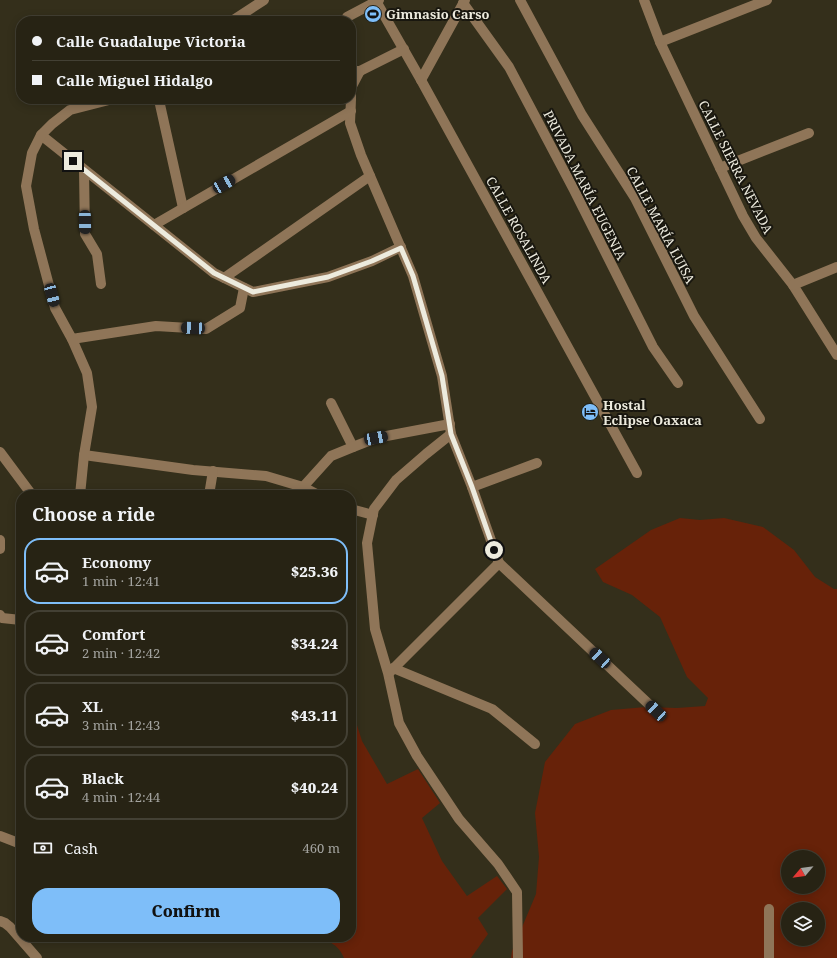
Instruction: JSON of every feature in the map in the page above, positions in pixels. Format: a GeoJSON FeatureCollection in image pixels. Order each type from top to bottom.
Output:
{"type":"FeatureCollection","features":[{"type":"Feature","properties":{"kind":"street"},"geometry":{"type":"LineString","coordinates":[[240,16],[264,0]]}},
{"type":"Feature","properties":{"kind":"street","name":"CALLE MARÍA LUISA"},"geometry":{"type":"LineString","coordinates":[[520,0],[582,115],[635,198],[694,316],[760,419]]}},
{"type":"Feature","properties":{"kind":"street","name":"CALLE SIERRA NEVADA"},"geometry":{"type":"LineString","coordinates":[[644,0],[660,42],[743,216],[756,238],[793,285],[836,352]]}},
{"type":"Feature","properties":{"kind":"street"},"geometry":{"type":"LineString","coordinates":[[660,42],[767,0]]}},
{"type":"Feature","properties":{"kind":"street"},"geometry":{"type":"LineString","coordinates":[[349,16],[377,1]]}},
{"type":"Feature","properties":{"kind":"street","name":"CALLE ROSALINDA"},"geometry":{"type":"LineString","coordinates":[[377,1],[637,473]]}},
{"type":"Feature","properties":{"kind":"street"},"geometry":{"type":"LineString","coordinates":[[421,80],[464,1]]}},
{"type":"Feature","properties":{"kind":"street","name":"PRIVADA MARÍA EUGENIA"},"geometry":{"type":"LineString","coordinates":[[464,1],[509,67],[563,169],[653,347],[678,383]]}},
{"type":"Feature","properties":{"kind":"street"},"geometry":{"type":"LineString","coordinates":[[356,71],[404,49]]}},
{"type":"Feature","properties":{"kind":"street"},"geometry":{"type":"LineString","coordinates":[[80,490],[84,455],[92,407],[88,373],[55,308],[34,229],[26,186],[32,153],[41,135],[70,110],[93,104]]}},
{"type":"Feature","properties":{"kind":"street"},"geometry":{"type":"LineString","coordinates":[[162,104],[183,208]]}},
{"type":"Feature","properties":{"kind":"street"},"geometry":{"type":"LineString","coordinates":[[351,104],[350,123],[361,155],[413,276],[442,376],[450,429],[499,563],[656,711]]}},
{"type":"Feature","properties":{"kind":"street"},"geometry":{"type":"LineString","coordinates":[[154,225],[351,111]]}},
{"type":"Feature","properties":{"kind":"street"},"geometry":{"type":"LineString","coordinates":[[720,168],[809,133]]}},
{"type":"Feature","properties":{"kind":"street"},"geometry":{"type":"LineString","coordinates":[[41,135],[214,273],[253,292],[328,277],[372,261],[401,248]]}},
{"type":"Feature","properties":{"kind":"street"},"geometry":{"type":"LineString","coordinates":[[84,170],[85,234],[97,254],[101,284]]}},
{"type":"Feature","properties":{"kind":"street"},"geometry":{"type":"LineString","coordinates":[[224,278],[370,176]]}},
{"type":"Feature","properties":{"kind":"street"},"geometry":{"type":"LineString","coordinates":[[793,285],[837,267]]}},
{"type":"Feature","properties":{"kind":"street"},"geometry":{"type":"LineString","coordinates":[[72,339],[156,326],[206,329],[240,308],[244,288]]}},
{"type":"Feature","properties":{"kind":"street"},"geometry":{"type":"LineString","coordinates":[[331,403],[352,446]]}},
{"type":"Feature","properties":{"kind":"street"},"geometry":{"type":"LineString","coordinates":[[301,490],[331,456],[352,446],[376,438],[450,429]]}},
{"type":"Feature","properties":{"kind":"street"},"geometry":{"type":"LineString","coordinates":[[450,429],[396,480],[374,509],[367,543],[375,629],[391,671],[399,723],[417,756],[459,820],[498,864],[517,892],[518,958]]}},
{"type":"Feature","properties":{"kind":"street"},"geometry":{"type":"LineString","coordinates":[[0,452],[28,490]]}},
{"type":"Feature","properties":{"kind":"street"},"geometry":{"type":"LineString","coordinates":[[84,455],[193,470],[266,476],[298,490]]}},
{"type":"Feature","properties":{"kind":"street"},"geometry":{"type":"LineString","coordinates":[[472,487],[537,463]]}},
{"type":"Feature","properties":{"kind":"street"},"geometry":{"type":"LineString","coordinates":[[210,490],[213,471]]}},
{"type":"Feature","properties":{"kind":"street"},"geometry":{"type":"LineString","coordinates":[[356,510],[373,515]]}},
{"type":"Feature","properties":{"kind":"street"},"geometry":{"type":"LineString","coordinates":[[0,540],[0,549]]}},
{"type":"Feature","properties":{"kind":"street"},"geometry":{"type":"LineString","coordinates":[[391,671],[499,563]]}},
{"type":"Feature","properties":{"kind":"street"},"geometry":{"type":"LineString","coordinates":[[0,615],[2,618],[16,619]]}},
{"type":"Feature","properties":{"kind":"street"},"geometry":{"type":"LineString","coordinates":[[391,671],[492,710],[535,744]]}},
{"type":"Feature","properties":{"kind":"street"},"geometry":{"type":"LineString","coordinates":[[0,836],[16,842]]}},
{"type":"Feature","properties":{"kind":"street"},"geometry":{"type":"LineString","coordinates":[[769,909],[769,958]]}},
{"type":"Feature","properties":{"kind":"street"},"geometry":{"type":"LineString","coordinates":[[0,921],[10,927],[16,934]]}},
{"type":"Feature","properties":{"kind":"street"},"geometry":{"type":"LineString","coordinates":[[23,942],[37,958]]}},
{"type":"Feature","properties":{"kind":"shaded area"},"geometry":{"type":"Polygon","coordinates":[[[680,518],[700,520],[724,518],[763,527],[794,550],[815,577],[834,589],[837,589],[837,958],[511,958],[512,951],[536,894],[539,857],[535,813],[545,762],[575,724],[611,710],[646,707],[677,708],[705,706],[708,698],[687,677],[660,617],[632,595],[603,582],[595,569],[651,530],[680,518]]]}},
{"type":"Feature","properties":{"kind":"shaded area"},"geometry":{"type":"Polygon","coordinates":[[[356,722],[362,741],[387,784],[418,769],[440,803],[422,818],[442,861],[467,896],[497,876],[507,889],[478,918],[488,934],[471,958],[344,958],[342,953],[330,942],[356,942],[356,722]]]}},
{"type":"Feature","properties":{"kind":"place","name":"Gimnasio Carso"},"geometry":{"type":"Point","coordinates":[373,14]}},
{"type":"Feature","properties":{"kind":"place","name":"Hostal Eclipse Oaxaca"},"geometry":{"type":"Point","coordinates":[590,412]}},
{"type":"Feature","properties":{"kind":"route"},"geometry":{"type":"LineString","coordinates":[[73,161],[214,273],[253,292],[328,277],[372,261],[401,248],[413,276],[442,376],[451,434],[472,487],[494,550]]}}]}
